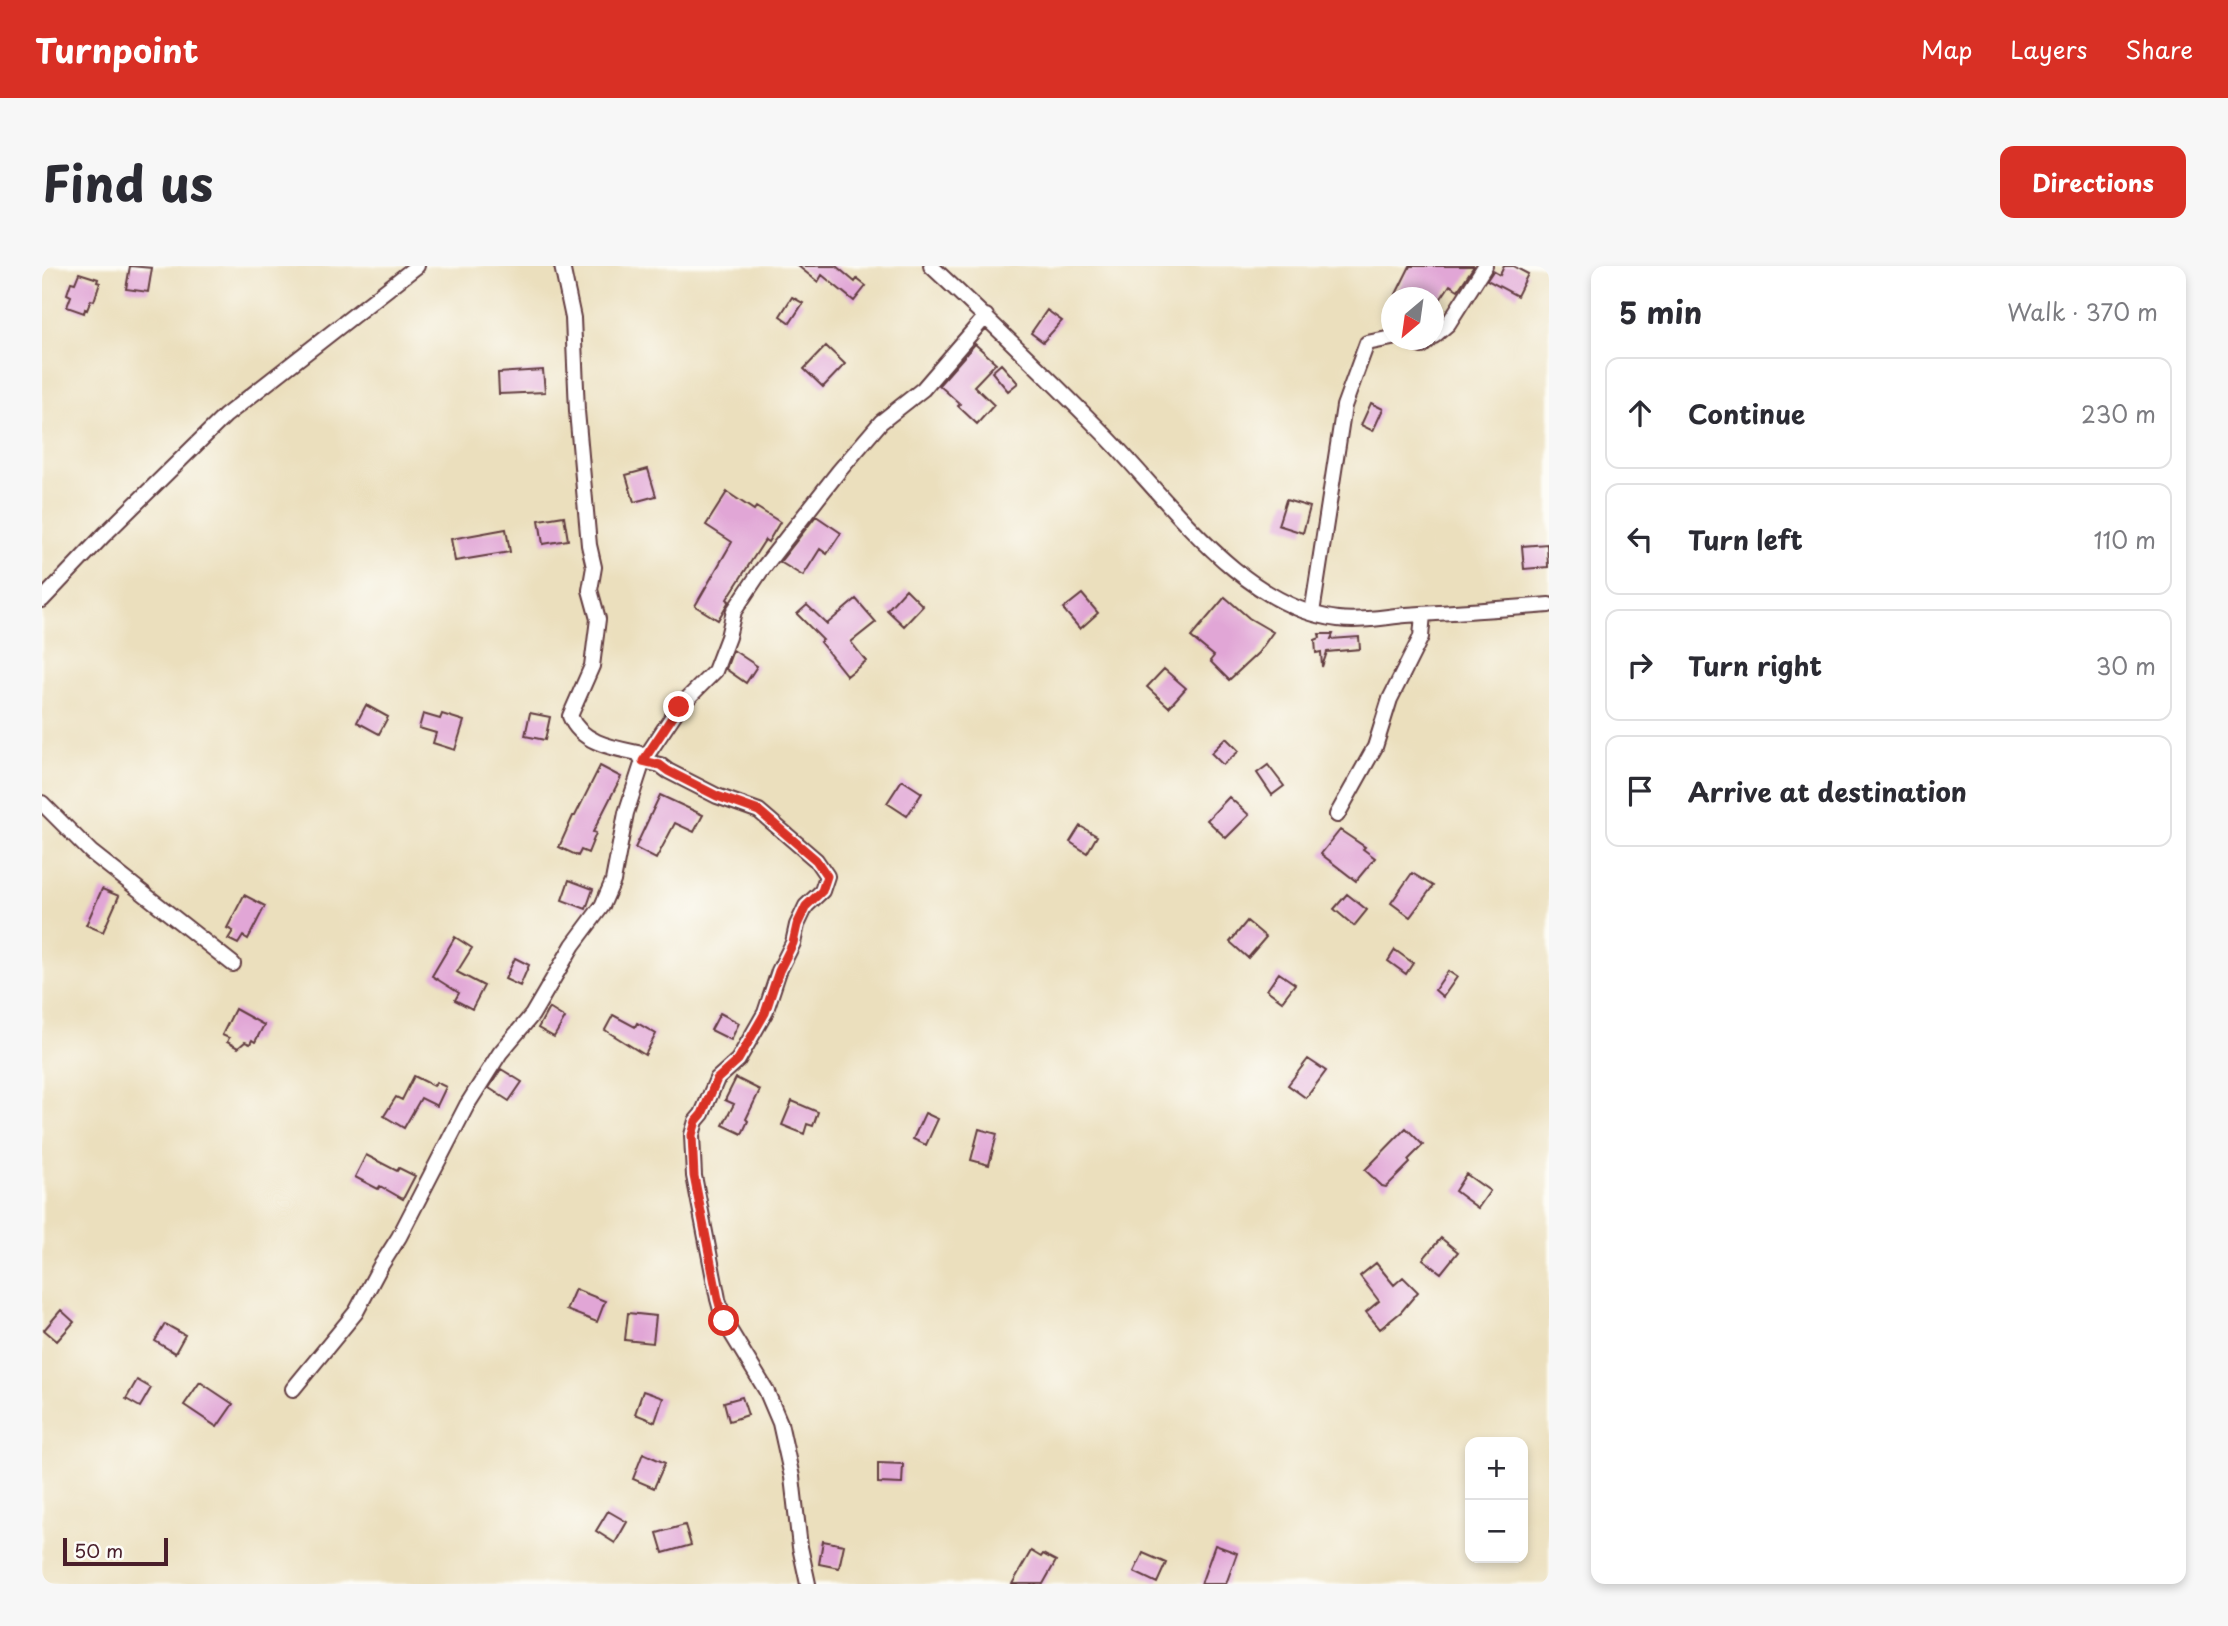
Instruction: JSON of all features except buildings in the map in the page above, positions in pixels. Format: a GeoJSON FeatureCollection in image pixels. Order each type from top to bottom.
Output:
{"type":"FeatureCollection","features":[{"type":"Feature","properties":{"kind":"street"},"geometry":{"type":"LineString","coordinates":[[42,600],[225,416],[417,266]]}},
{"type":"Feature","properties":{"kind":"street"},"geometry":{"type":"LineString","coordinates":[[562,266],[574,329],[577,411],[589,545],[594,567],[590,590],[598,619],[592,666],[570,716],[574,727],[604,746],[638,752],[643,761],[660,765],[717,796],[759,811],[816,860],[827,876],[822,891],[806,906],[797,925],[793,943],[779,971],[765,1013],[738,1060],[717,1079],[692,1135],[694,1176],[718,1299],[724,1321],[766,1390],[780,1423],[792,1477],[800,1547],[808,1584]]}},
{"type":"Feature","properties":{"kind":"street"},"geometry":{"type":"LineString","coordinates":[[931,266],[986,316],[1114,443],[1179,516],[1261,591],[1312,613],[1338,619],[1549,605]]}},
{"type":"Feature","properties":{"kind":"street"},"geometry":{"type":"LineString","coordinates":[[1444,327],[1485,266]]}},
{"type":"Feature","properties":{"kind":"street"},"geometry":{"type":"LineString","coordinates":[[293,1389],[356,1312],[399,1237],[467,1104],[499,1053],[532,1015],[573,945],[602,906],[613,881],[626,813],[643,761],[679,707],[715,671],[728,637],[734,611],[760,572],[839,471],[881,422],[923,389],[986,316]]}},
{"type":"Feature","properties":{"kind":"street"},"geometry":{"type":"LineString","coordinates":[[1312,613],[1343,406],[1367,344],[1381,340]]}},
{"type":"Feature","properties":{"kind":"street"},"geometry":{"type":"LineString","coordinates":[[1337,815],[1375,747],[1390,699],[1421,637],[1423,614]]}},
{"type":"Feature","properties":{"kind":"street"},"geometry":{"type":"LineString","coordinates":[[42,803],[91,852],[233,964]]}},
{"type":"Feature","properties":{"kind":"route"},"geometry":{"type":"LineString","coordinates":[[679,707],[643,761],[660,765],[717,796],[759,811],[816,860],[827,876],[822,891],[806,906],[797,925],[793,943],[779,971],[765,1013],[738,1060],[717,1079],[692,1135],[694,1176],[724,1321]]}}]}
